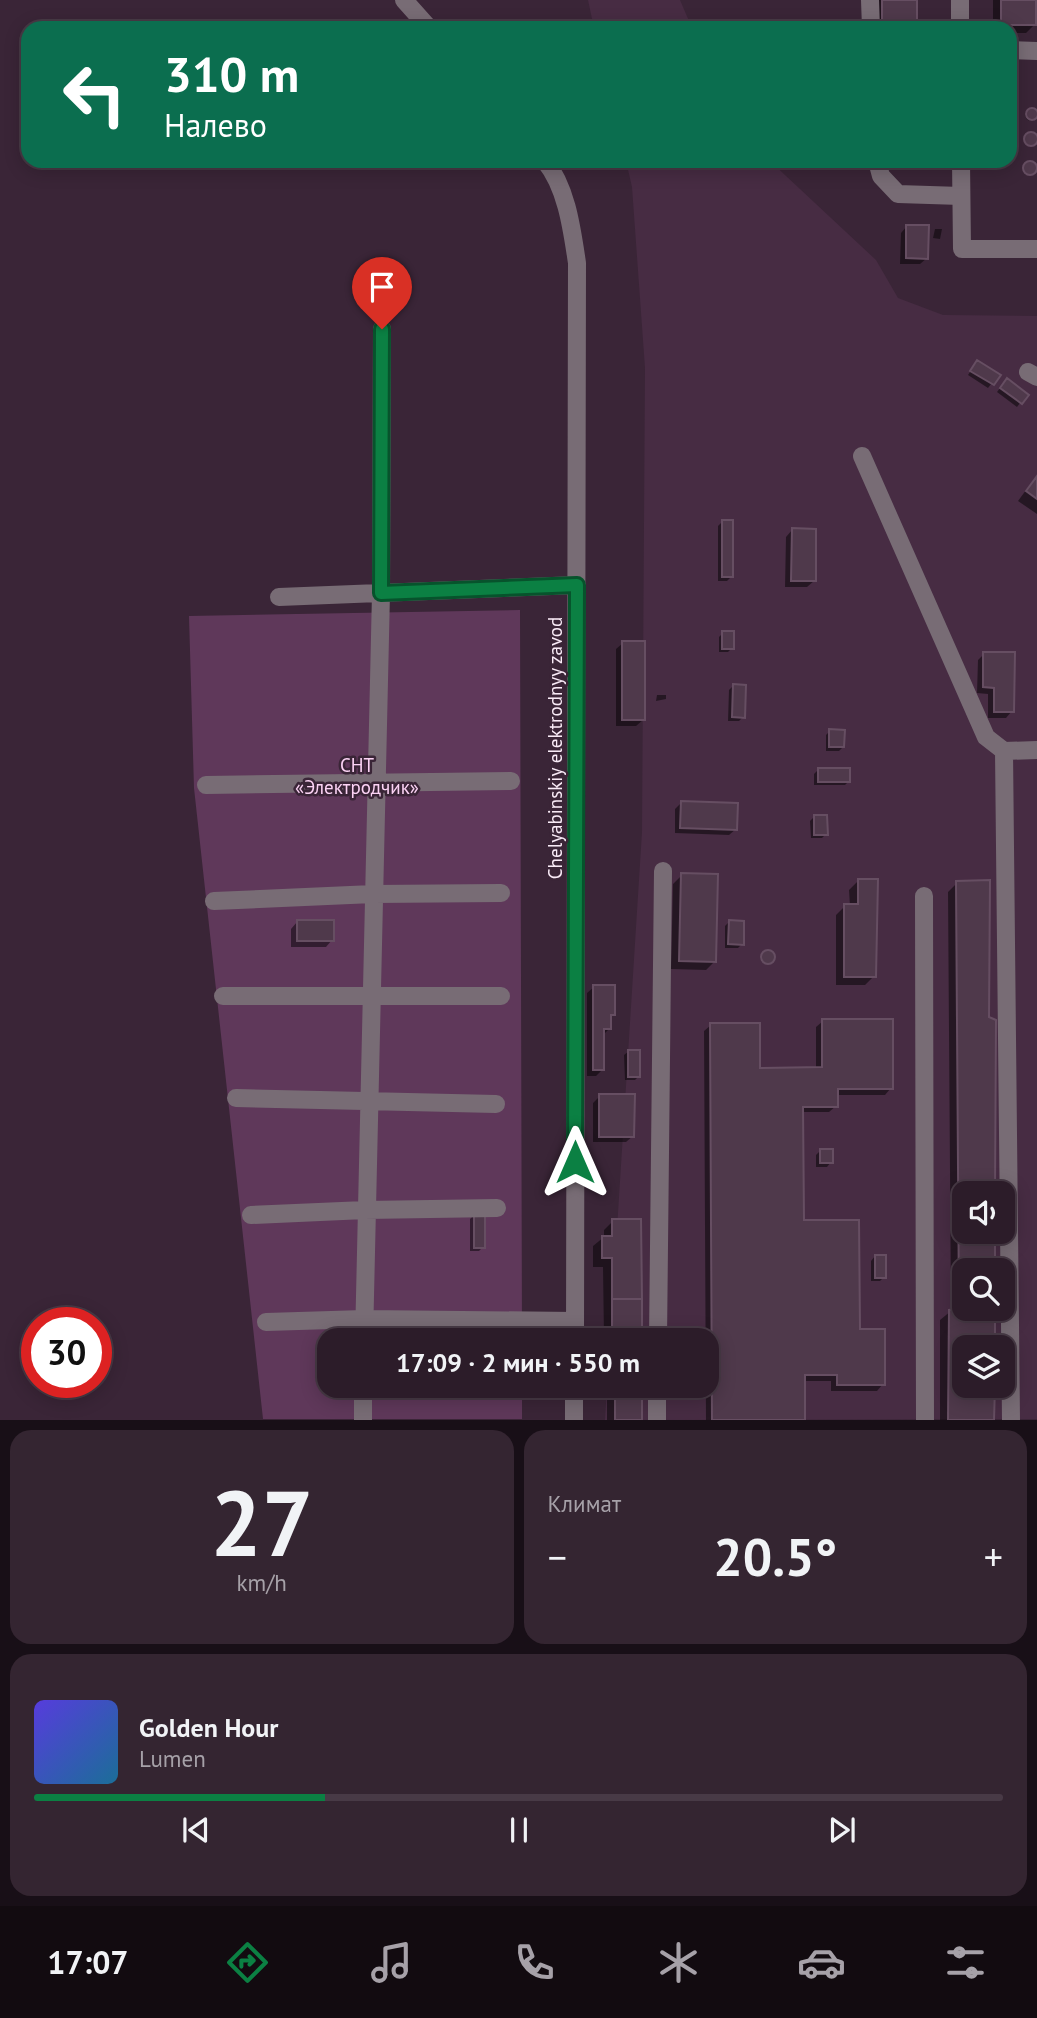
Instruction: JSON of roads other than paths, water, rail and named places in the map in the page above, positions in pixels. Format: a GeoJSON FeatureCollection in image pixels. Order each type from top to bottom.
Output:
{"type":"FeatureCollection","features":[{"type":"Feature","properties":{"kind":"street"},"geometry":{"type":"LineString","coordinates":[[404,0],[423,21]]}},
{"type":"Feature","properties":{"kind":"street"},"geometry":{"type":"LineString","coordinates":[[870,0],[871,21]]}},
{"type":"Feature","properties":{"kind":"street"},"geometry":{"type":"LineString","coordinates":[[960,0],[960,21]]}},
{"type":"Feature","properties":{"kind":"street"},"geometry":{"type":"LineString","coordinates":[[1017,50],[1037,51]]}},
{"type":"Feature","properties":{"kind":"street","name":"Chelyabinskiy elektrodnyy zavod"},"geometry":{"type":"LineString","coordinates":[[550,168],[570,217],[577,263],[577,585],[569,1299],[575,1328]]}},
{"type":"Feature","properties":{"kind":"street"},"geometry":{"type":"LineString","coordinates":[[879,168],[881,176],[898,194],[961,195]]}},
{"type":"Feature","properties":{"kind":"street"},"geometry":{"type":"LineString","coordinates":[[961,168],[962,250],[1037,249]]}},
{"type":"Feature","properties":{"kind":"street"},"geometry":{"type":"LineString","coordinates":[[364,1328],[381,593],[382,329]]}},
{"type":"Feature","properties":{"kind":"street"},"geometry":{"type":"LineString","coordinates":[[862,456],[986,737],[1004,751],[1037,750]]}},
{"type":"Feature","properties":{"kind":"street"},"geometry":{"type":"LineString","coordinates":[[279,597],[577,585]]}},
{"type":"Feature","properties":{"kind":"street"},"geometry":{"type":"LineString","coordinates":[[1004,751],[1011,1419]]}},
{"type":"Feature","properties":{"kind":"street"},"geometry":{"type":"LineString","coordinates":[[206,785],[511,781]]}},
{"type":"Feature","properties":{"kind":"street"},"geometry":{"type":"LineString","coordinates":[[658,1328],[663,871]]}},
{"type":"Feature","properties":{"kind":"street"},"geometry":{"type":"LineString","coordinates":[[214,901],[373,894],[501,893]]}},
{"type":"Feature","properties":{"kind":"street"},"geometry":{"type":"LineString","coordinates":[[924,896],[925,1419]]}},
{"type":"Feature","properties":{"kind":"street"},"geometry":{"type":"LineString","coordinates":[[223,996],[501,996]]}},
{"type":"Feature","properties":{"kind":"street"},"geometry":{"type":"LineString","coordinates":[[236,1098],[496,1104]]}},
{"type":"Feature","properties":{"kind":"street"},"geometry":{"type":"LineString","coordinates":[[251,1215],[497,1208]]}},
{"type":"Feature","properties":{"kind":"street"},"geometry":{"type":"LineString","coordinates":[[266,1322],[364,1319],[575,1321]]}},
{"type":"Feature","properties":{"kind":"street"},"geometry":{"type":"LineString","coordinates":[[363,1398],[363,1419]]}},
{"type":"Feature","properties":{"kind":"street"},"geometry":{"type":"LineString","coordinates":[[574,1419],[575,1398]]}},
{"type":"Feature","properties":{"kind":"street"},"geometry":{"type":"LineString","coordinates":[[657,1398],[657,1419]]}},
{"type":"Feature","properties":{"kind":"park label","name":"СНТ «Электродчик»"},"geometry":{"type":"Point","coordinates":[357,776]}}]}
